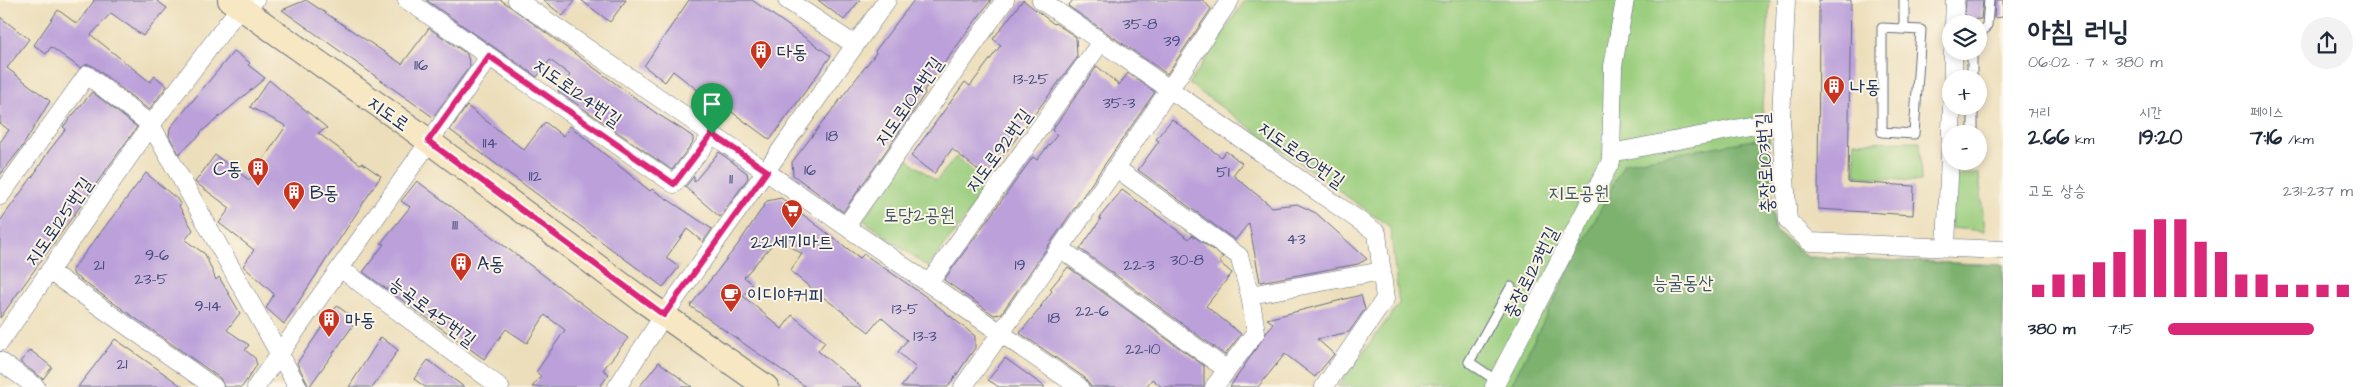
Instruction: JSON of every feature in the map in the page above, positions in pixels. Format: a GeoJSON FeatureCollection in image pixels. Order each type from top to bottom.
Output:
{"type":"FeatureCollection","features":[{"type":"Feature","properties":{"kind":"main road","name":"지도로"},"geometry":{"type":"LineString","coordinates":[[241,2],[664,315],[766,387]]}},
{"type":"Feature","properties":{"kind":"street","name":"지도로124번길"},"geometry":{"type":"LineString","coordinates":[[407,0],[674,184],[712,134]]}},
{"type":"Feature","properties":{"kind":"street"},"geometry":{"type":"LineString","coordinates":[[786,0],[855,45]]}},
{"type":"Feature","properties":{"kind":"street"},"geometry":{"type":"LineString","coordinates":[[617,387],[664,315],[887,0]]}},
{"type":"Feature","properties":{"kind":"street","name":"지도로104번길"},"geometry":{"type":"LineString","coordinates":[[846,226],[1005,0]]}},
{"type":"Feature","properties":{"kind":"street"},"geometry":{"type":"LineString","coordinates":[[1041,0],[1170,90]]}},
{"type":"Feature","properties":{"kind":"street"},"geometry":{"type":"LineString","coordinates":[[963,387],[1170,90],[1230,0]]}},
{"type":"Feature","properties":{"kind":"street","name":"충장로123번길"},"geometry":{"type":"LineString","coordinates":[[1496,384],[1611,161],[1613,66],[1625,0]]}},
{"type":"Feature","properties":{"kind":"street","name":"충장로103번길"},"geometry":{"type":"LineString","coordinates":[[1786,0],[1781,120],[1788,222],[1810,242],[2003,250]]}},
{"type":"Feature","properties":{"kind":"street"},"geometry":{"type":"LineString","coordinates":[[1954,15],[1955,0]]}},
{"type":"Feature","properties":{"kind":"street"},"geometry":{"type":"LineString","coordinates":[[521,1],[1079,387]]}},
{"type":"Feature","properties":{"kind":"street","name":"지도로125번길"},"geometry":{"type":"LineString","coordinates":[[0,342],[151,125],[241,2]]}},
{"type":"Feature","properties":{"kind":"street","name":"지도로92번길"},"geometry":{"type":"LineString","coordinates":[[929,283],[1101,42]]}},
{"type":"Feature","properties":{"kind":"street"},"geometry":{"type":"LineString","coordinates":[[256,387],[489,56]]}},
{"type":"Feature","properties":{"kind":"street"},"geometry":{"type":"LineString","coordinates":[[0,196],[87,76],[151,125],[298,387]]}},
{"type":"Feature","properties":{"kind":"street","name":"지도로80번길"},"geometry":{"type":"LineString","coordinates":[[1170,90],[1377,233],[1385,299],[1324,387]]}},
{"type":"Feature","properties":{"kind":"street"},"geometry":{"type":"LineString","coordinates":[[1946,247],[1952,115]]}},
{"type":"Feature","properties":{"kind":"street"},"geometry":{"type":"LineString","coordinates":[[1612,154],[1781,120]]}},
{"type":"Feature","properties":{"kind":"street"},"geometry":{"type":"LineString","coordinates":[[1116,168],[1238,256],[1250,295],[1256,332],[1214,387]]}},
{"type":"Feature","properties":{"kind":"street"},"geometry":{"type":"LineString","coordinates":[[1060,248],[1227,370]]}},
{"type":"Feature","properties":{"kind":"street","name":"능곡로45번길"},"geometry":{"type":"LineString","coordinates":[[340,268],[500,387]]}},
{"type":"Feature","properties":{"kind":"street"},"geometry":{"type":"LineString","coordinates":[[49,271],[214,387]]}},
{"type":"Feature","properties":{"kind":"street"},"geometry":{"type":"LineString","coordinates":[[1250,295],[1382,271]]}},
{"type":"Feature","properties":{"kind":"street"},"geometry":{"type":"LineString","coordinates":[[0,361],[36,387]]}},
{"type":"Feature","properties":{"kind":"lane"},"geometry":{"type":"LineString","coordinates":[[1904,0],[1904,28]]}},
{"type":"Feature","properties":{"kind":"lane"},"geometry":{"type":"LineString","coordinates":[[1987,25],[1989,0]]}},
{"type":"Feature","properties":{"kind":"lane"},"geometry":{"type":"LineString","coordinates":[[1882,28],[1904,28],[1921,30],[1914,134],[1882,132],[1882,28]]}},
{"type":"Feature","properties":{"kind":"lane"},"geometry":{"type":"LineString","coordinates":[[1496,384],[1469,362],[1511,287]]}},
{"type":"Feature","properties":{"kind":"green space","name":"지도공원"},"geometry":{"type":"Polygon","coordinates":[[[1245,0],[1770,0],[1762,107],[1774,229],[1807,257],[2003,265],[2003,387],[1339,387],[1399,304],[1390,227],[1189,84],[1245,0]]]}},
{"type":"Feature","properties":{"kind":"green space","name":"능굴동산"},"geometry":{"type":"Polygon","coordinates":[[[1769,137],[1774,229],[1807,257],[2003,265],[2003,387],[1510,387],[1624,163],[1769,137]]]}},
{"type":"Feature","properties":{"kind":"green space"},"geometry":{"type":"Polygon","coordinates":[[[1920,141],[1921,182],[1856,176],[1854,142],[1920,141]]]}},
{"type":"Feature","properties":{"kind":"green space","name":"토당2공원"},"geometry":{"type":"Polygon","coordinates":[[[956,157],[990,186],[928,267],[863,220],[906,158],[936,181],[956,157]]]}},
{"type":"Feature","properties":{"kind":"green space"},"geometry":{"type":"Polygon","coordinates":[[[1979,174],[1985,231],[1951,228],[1952,175],[1979,174]]]}},
{"type":"Feature","properties":{"kind":"building"},"geometry":{"type":"Polygon","coordinates":[[[93,0],[156,0],[167,8],[143,36],[111,13],[91,35],[150,82],[155,76],[167,86],[149,110],[93,66],[88,64],[80,68],[51,47],[46,54],[34,45],[58,10],[77,24],[93,0]]]}},
{"type":"Feature","properties":{"kind":"building"},"geometry":{"type":"Polygon","coordinates":[[[306,0],[402,64],[429,28],[467,54],[470,66],[433,117],[282,10],[306,0]]]}},
{"type":"Feature","properties":{"kind":"building"},"geometry":{"type":"Polygon","coordinates":[[[426,0],[501,0],[656,113],[693,137],[693,142],[672,170],[558,91],[570,75],[550,60],[537,77],[426,0]]]}},
{"type":"Feature","properties":{"kind":"building"},"geometry":{"type":"Polygon","coordinates":[[[543,0],[575,0],[563,16],[543,0]]]}},
{"type":"Feature","properties":{"kind":"building"},"geometry":{"type":"Polygon","coordinates":[[[581,0],[626,0],[610,22],[581,0]]]}},
{"type":"Feature","properties":{"kind":"building"},"geometry":{"type":"Polygon","coordinates":[[[689,0],[752,0],[831,56],[770,140],[706,93],[704,95],[673,71],[665,82],[644,66],[689,0]]]}},
{"type":"Feature","properties":{"kind":"building"},"geometry":{"type":"Polygon","coordinates":[[[818,0],[860,0],[844,20],[818,0]]]}},
{"type":"Feature","properties":{"kind":"building"},"geometry":{"type":"Polygon","coordinates":[[[914,0],[991,0],[924,90],[925,93],[907,121],[843,212],[793,175],[792,162],[876,53],[875,51],[914,0]]]}},
{"type":"Feature","properties":{"kind":"building"},"geometry":{"type":"Polygon","coordinates":[[[1023,0],[1054,24],[1076,37],[1077,58],[987,177],[952,149],[934,174],[911,156],[965,82],[970,86],[1001,45],[993,39],[1023,0]]]}},
{"type":"Feature","properties":{"kind":"building"},"geometry":{"type":"Polygon","coordinates":[[[1073,0],[1203,0],[1211,9],[1167,74],[1068,6],[1073,0]]]}},
{"type":"Feature","properties":{"kind":"building","name":"나동"},"geometry":{"type":"Polygon","coordinates":[[[1819,0],[1851,0],[1848,182],[1914,186],[1913,215],[1818,209],[1819,0]]]}},
{"type":"Feature","properties":{"kind":"building"},"geometry":{"type":"Polygon","coordinates":[[[1966,0],[1983,0],[1981,15],[1965,15],[1966,0]]]}},
{"type":"Feature","properties":{"kind":"building"},"geometry":{"type":"Polygon","coordinates":[[[1995,0],[2003,0],[2003,17],[1994,18],[1995,0]]]}},
{"type":"Feature","properties":{"kind":"building"},"geometry":{"type":"Polygon","coordinates":[[[0,17],[29,39],[7,68],[50,101],[22,147],[0,175],[0,142],[9,130],[0,123],[0,17]]]}},
{"type":"Feature","properties":{"kind":"building"},"geometry":{"type":"Polygon","coordinates":[[[234,51],[265,78],[200,133],[179,154],[169,136],[170,128],[234,51]]]}},
{"type":"Feature","properties":{"kind":"building"},"geometry":{"type":"Polygon","coordinates":[[[1097,66],[1119,85],[1128,73],[1155,92],[1001,314],[994,315],[944,280],[1033,157],[1037,160],[1057,135],[1052,130],[1097,66]]]}},
{"type":"Feature","properties":{"kind":"building"},"geometry":{"type":"Polygon","coordinates":[[[269,80],[327,128],[318,133],[360,164],[362,163],[381,176],[284,324],[266,308],[274,294],[243,266],[254,250],[219,223],[230,208],[195,182],[215,155],[249,180],[286,126],[250,107],[269,80]]]}},
{"type":"Feature","properties":{"kind":"building"},"geometry":{"type":"Polygon","coordinates":[[[92,92],[137,127],[0,318],[0,221],[66,129],[63,127],[92,92]]]}},
{"type":"Feature","properties":{"kind":"building"},"geometry":{"type":"Polygon","coordinates":[[[467,106],[524,150],[545,122],[563,136],[570,126],[650,191],[652,189],[712,229],[703,242],[687,229],[666,258],[679,267],[663,287],[450,130],[467,106]]]}},
{"type":"Feature","properties":{"kind":"building"},"geometry":{"type":"Polygon","coordinates":[[[1172,119],[1221,157],[1226,151],[1242,163],[1233,175],[1272,207],[1297,204],[1316,213],[1367,259],[1358,264],[1260,282],[1249,223],[1235,240],[1138,170],[1159,141],[1156,139],[1172,119]]]}},
{"type":"Feature","properties":{"kind":"building"},"geometry":{"type":"Polygon","coordinates":[[[719,152],[747,173],[748,178],[720,217],[685,187],[694,176],[694,182],[719,152]]]}},
{"type":"Feature","properties":{"kind":"building"},"geometry":{"type":"Polygon","coordinates":[[[146,173],[177,199],[193,230],[185,240],[205,254],[216,280],[219,277],[240,313],[227,330],[249,345],[245,350],[255,358],[257,365],[242,387],[224,387],[220,378],[74,275],[72,270],[146,173]]]}},
{"type":"Feature","properties":{"kind":"building"},"geometry":{"type":"Polygon","coordinates":[[[417,181],[628,338],[603,370],[609,374],[600,387],[532,387],[541,376],[536,372],[565,330],[545,315],[527,343],[506,329],[484,359],[363,272],[384,244],[381,243],[410,207],[401,201],[417,181]]]}},
{"type":"Feature","properties":{"kind":"building"},"geometry":{"type":"Polygon","coordinates":[[[1122,190],[1189,239],[1192,235],[1223,257],[1219,262],[1232,273],[1206,306],[1241,334],[1225,355],[1080,249],[1101,219],[1099,218],[1122,190]]]}},
{"type":"Feature","properties":{"kind":"building"},"geometry":{"type":"Polygon","coordinates":[[[781,198],[860,258],[864,254],[925,296],[975,336],[975,348],[948,387],[901,387],[916,368],[898,352],[907,340],[881,317],[869,332],[806,284],[790,271],[802,254],[778,238],[744,277],[752,284],[743,296],[782,329],[792,315],[825,342],[818,351],[862,387],[806,387],[690,306],[739,243],[767,201],[781,198]]]}},
{"type":"Feature","properties":{"kind":"building"},"geometry":{"type":"Polygon","coordinates":[[[1068,267],[1204,366],[1204,387],[1162,387],[1152,379],[1146,387],[1091,387],[1085,378],[1020,333],[1042,306],[1040,307],[1052,291],[1050,289],[1068,267]]]}},
{"type":"Feature","properties":{"kind":"building"},"geometry":{"type":"Polygon","coordinates":[[[1361,295],[1365,309],[1349,332],[1317,339],[1334,354],[1315,377],[1285,354],[1258,387],[1230,387],[1273,323],[1267,319],[1361,295]]]}},
{"type":"Feature","properties":{"kind":"building","name":"마동"},"geometry":{"type":"Polygon","coordinates":[[[337,306],[357,320],[309,387],[297,363],[337,306]]]}},
{"type":"Feature","properties":{"kind":"building"},"geometry":{"type":"Polygon","coordinates":[[[381,337],[398,350],[373,387],[349,387],[381,337]]]}},
{"type":"Feature","properties":{"kind":"building"},"geometry":{"type":"Polygon","coordinates":[[[115,339],[128,348],[183,387],[78,387],[115,339]]]}},
{"type":"Feature","properties":{"kind":"building"},"geometry":{"type":"Polygon","coordinates":[[[30,350],[52,367],[43,379],[20,362],[30,350]]]}},
{"type":"Feature","properties":{"kind":"building"},"geometry":{"type":"Polygon","coordinates":[[[1005,358],[1045,387],[999,387],[988,380],[1005,358]]]}},
{"type":"Feature","properties":{"kind":"building"},"geometry":{"type":"Polygon","coordinates":[[[428,360],[464,387],[425,387],[414,379],[428,360]]]}},
{"type":"Feature","properties":{"kind":"building"},"geometry":{"type":"Polygon","coordinates":[[[659,362],[692,387],[639,387],[659,362]]]}},
{"type":"Feature","properties":{"kind":"place","name":"다동"},"geometry":{"type":"Point","coordinates":[761,70]}},
{"type":"Feature","properties":{"kind":"place","name":"나동"},"geometry":{"type":"Point","coordinates":[1834,105]}},
{"type":"Feature","properties":{"kind":"place","name":"C동"},"geometry":{"type":"Point","coordinates":[258,187]}},
{"type":"Feature","properties":{"kind":"place","name":"B동"},"geometry":{"type":"Point","coordinates":[294,211]}},
{"type":"Feature","properties":{"kind":"place","name":"22세기마트"},"geometry":{"type":"Point","coordinates":[792,229]}},
{"type":"Feature","properties":{"kind":"place","name":"A동"},"geometry":{"type":"Point","coordinates":[461,282]}},
{"type":"Feature","properties":{"kind":"place","name":"이디야커피"},"geometry":{"type":"Point","coordinates":[731,313]}},
{"type":"Feature","properties":{"kind":"place","name":"마동"},"geometry":{"type":"Point","coordinates":[329,338]}},
{"type":"Feature","properties":{"kind":"route"},"geometry":{"type":"LineString","coordinates":[[489,56],[674,184],[712,134],[767,171],[664,315],[428,141],[489,56]]}}]}
